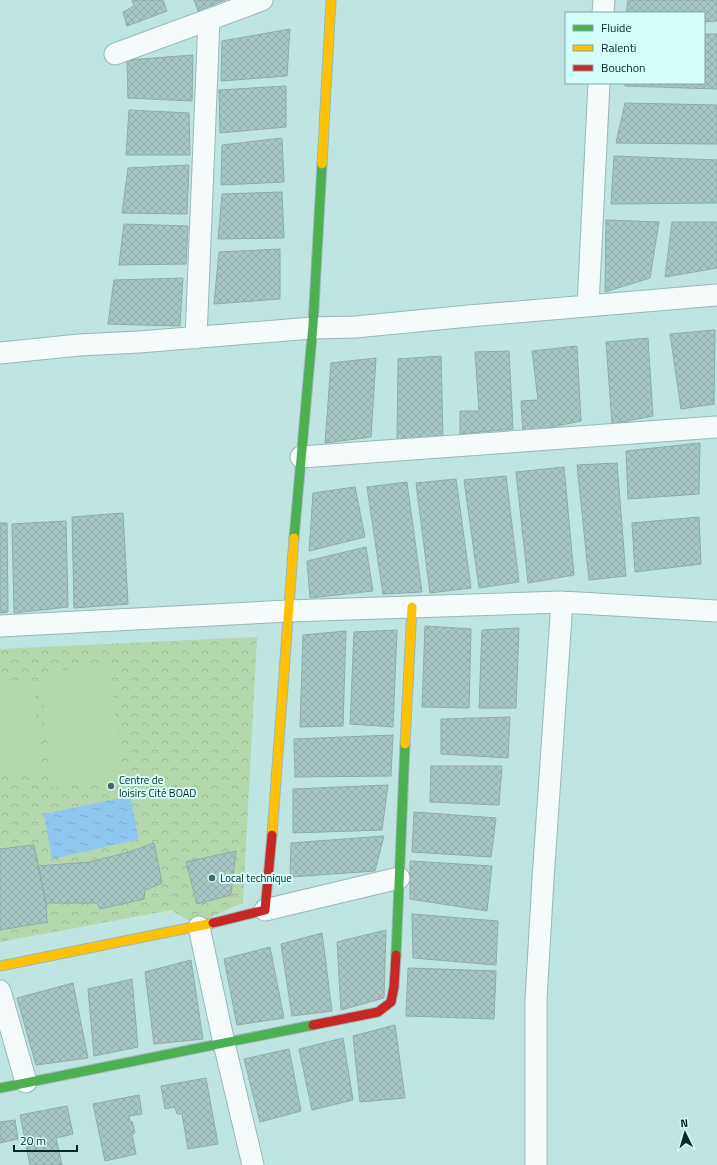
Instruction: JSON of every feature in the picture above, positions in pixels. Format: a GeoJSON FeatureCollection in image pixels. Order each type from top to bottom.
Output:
{"type":"FeatureCollection","features":[{"type":"Feature","properties":{"kind":"street"},"geometry":{"type":"LineString","coordinates":[[115,54],[262,0]]}},
{"type":"Feature","properties":{"kind":"street"},"geometry":{"type":"LineString","coordinates":[[264,910],[271,859],[288,611],[312,328],[331,0]]}},
{"type":"Feature","properties":{"kind":"street"},"geometry":{"type":"LineString","coordinates":[[603,12],[604,0]]}},
{"type":"Feature","properties":{"kind":"street"},"geometry":{"type":"LineString","coordinates":[[196,338],[209,20]]}},
{"type":"Feature","properties":{"kind":"street"},"geometry":{"type":"LineString","coordinates":[[588,306],[600,84]]}},
{"type":"Feature","properties":{"kind":"street"},"geometry":{"type":"LineString","coordinates":[[0,352],[79,345],[355,326],[717,295]]}},
{"type":"Feature","properties":{"kind":"street"},"geometry":{"type":"LineString","coordinates":[[301,457],[717,427]]}},
{"type":"Feature","properties":{"kind":"street"},"geometry":{"type":"LineString","coordinates":[[0,626],[288,611],[562,602],[717,611]]}},
{"type":"Feature","properties":{"kind":"street"},"geometry":{"type":"LineString","coordinates":[[536,1165],[536,1000],[543,872],[562,602]]}},
{"type":"Feature","properties":{"kind":"street"},"geometry":{"type":"LineString","coordinates":[[0,1088],[378,1012],[391,1002],[394,987],[412,607]]}},
{"type":"Feature","properties":{"kind":"street"},"geometry":{"type":"LineString","coordinates":[[0,966],[199,927],[399,878]]}},
{"type":"Feature","properties":{"kind":"street"},"geometry":{"type":"LineString","coordinates":[[199,927],[249,1164]]}},
{"type":"Feature","properties":{"kind":"street"},"geometry":{"type":"LineString","coordinates":[[0,991],[26,1082]]}},
{"type":"Feature","properties":{"kind":"green space"},"geometry":{"type":"Polygon","coordinates":[[[257,637],[243,903],[194,924],[171,910],[0,942],[0,649],[257,637]]]}},
{"type":"Feature","properties":{"kind":"green space"},"geometry":{"type":"Polygon","coordinates":[[[110,666],[122,777],[52,787],[40,672],[110,666]]]}},
{"type":"Feature","properties":{"kind":"green space"},"geometry":{"type":"Polygon","coordinates":[[[33,683],[42,772],[0,775],[0,686],[33,683]]]}},
{"type":"Feature","properties":{"kind":"water"},"geometry":{"type":"Polygon","coordinates":[[[130,796],[139,839],[52,859],[44,814],[130,796]]]}},
{"type":"Feature","properties":{"kind":"building"},"geometry":{"type":"Polygon","coordinates":[[[132,0],[163,0],[167,11],[127,26],[123,12],[134,6],[132,0]]]}},
{"type":"Feature","properties":{"kind":"building"},"geometry":{"type":"Polygon","coordinates":[[[194,0],[225,0],[198,11],[194,0]]]}},
{"type":"Feature","properties":{"kind":"building"},"geometry":{"type":"Polygon","coordinates":[[[628,0],[717,0],[717,21],[705,22],[705,12],[626,12],[628,0]]]}},
{"type":"Feature","properties":{"kind":"building"},"geometry":{"type":"Polygon","coordinates":[[[290,29],[287,76],[221,81],[222,41],[290,29]]]}},
{"type":"Feature","properties":{"kind":"building"},"geometry":{"type":"Polygon","coordinates":[[[705,34],[717,34],[717,89],[625,86],[625,84],[705,84],[705,34]]]}},
{"type":"Feature","properties":{"kind":"building"},"geometry":{"type":"Polygon","coordinates":[[[193,55],[192,101],[128,98],[127,60],[193,55]]]}},
{"type":"Feature","properties":{"kind":"building"},"geometry":{"type":"Polygon","coordinates":[[[286,86],[286,127],[220,133],[219,90],[286,86]]]}},
{"type":"Feature","properties":{"kind":"building"},"geometry":{"type":"Polygon","coordinates":[[[625,103],[717,105],[717,144],[616,143],[625,103]]]}},
{"type":"Feature","properties":{"kind":"building"},"geometry":{"type":"Polygon","coordinates":[[[129,110],[189,113],[190,155],[126,155],[129,110]]]}},
{"type":"Feature","properties":{"kind":"building"},"geometry":{"type":"Polygon","coordinates":[[[282,138],[284,182],[221,185],[222,145],[282,138]]]}},
{"type":"Feature","properties":{"kind":"building"},"geometry":{"type":"Polygon","coordinates":[[[614,156],[717,160],[717,203],[611,204],[614,156]]]}},
{"type":"Feature","properties":{"kind":"building"},"geometry":{"type":"Polygon","coordinates":[[[189,165],[187,214],[122,213],[128,168],[189,165]]]}},
{"type":"Feature","properties":{"kind":"building"},"geometry":{"type":"Polygon","coordinates":[[[282,192],[284,238],[218,239],[222,194],[282,192]]]}},
{"type":"Feature","properties":{"kind":"building"},"geometry":{"type":"Polygon","coordinates":[[[606,220],[659,222],[650,278],[605,292],[606,220]]]}},
{"type":"Feature","properties":{"kind":"building"},"geometry":{"type":"Polygon","coordinates":[[[672,222],[717,222],[717,268],[665,277],[672,222]]]}},
{"type":"Feature","properties":{"kind":"building"},"geometry":{"type":"Polygon","coordinates":[[[124,224],[188,226],[186,264],[119,265],[124,224]]]}},
{"type":"Feature","properties":{"kind":"building"},"geometry":{"type":"Polygon","coordinates":[[[280,249],[280,299],[214,304],[219,252],[280,249]]]}},
{"type":"Feature","properties":{"kind":"building"},"geometry":{"type":"Polygon","coordinates":[[[183,278],[180,326],[108,324],[114,280],[183,278]]]}},
{"type":"Feature","properties":{"kind":"building"},"geometry":{"type":"Polygon","coordinates":[[[715,330],[714,404],[681,409],[670,334],[715,330]]]}},
{"type":"Feature","properties":{"kind":"building"},"geometry":{"type":"Polygon","coordinates":[[[648,338],[653,416],[612,424],[606,342],[648,338]]]}},
{"type":"Feature","properties":{"kind":"building"},"geometry":{"type":"Polygon","coordinates":[[[577,346],[581,421],[523,433],[521,401],[538,400],[532,351],[577,346]]]}},
{"type":"Feature","properties":{"kind":"building"},"geometry":{"type":"Polygon","coordinates":[[[509,351],[513,429],[460,434],[460,411],[479,411],[475,352],[509,351]]]}},
{"type":"Feature","properties":{"kind":"building"},"geometry":{"type":"Polygon","coordinates":[[[441,356],[443,438],[397,442],[398,359],[441,356]]]}},
{"type":"Feature","properties":{"kind":"building"},"geometry":{"type":"Polygon","coordinates":[[[376,358],[371,437],[325,443],[331,363],[376,358]]]}},
{"type":"Feature","properties":{"kind":"building"},"geometry":{"type":"Polygon","coordinates":[[[700,443],[699,494],[628,499],[626,451],[700,443]]]}},
{"type":"Feature","properties":{"kind":"building"},"geometry":{"type":"Polygon","coordinates":[[[617,463],[626,576],[589,580],[577,465],[617,463]]]}},
{"type":"Feature","properties":{"kind":"building"},"geometry":{"type":"Polygon","coordinates":[[[564,467],[574,575],[528,583],[516,472],[564,467]]]}},
{"type":"Feature","properties":{"kind":"building"},"geometry":{"type":"Polygon","coordinates":[[[506,476],[519,582],[479,588],[464,480],[506,476]]]}},
{"type":"Feature","properties":{"kind":"building"},"geometry":{"type":"Polygon","coordinates":[[[456,479],[471,588],[430,593],[416,483],[456,479]]]}},
{"type":"Feature","properties":{"kind":"building"},"geometry":{"type":"Polygon","coordinates":[[[407,482],[422,592],[383,594],[367,487],[407,482]]]}},
{"type":"Feature","properties":{"kind":"building"},"geometry":{"type":"Polygon","coordinates":[[[355,487],[365,537],[309,551],[313,493],[355,487]]]}},
{"type":"Feature","properties":{"kind":"building"},"geometry":{"type":"Polygon","coordinates":[[[123,513],[128,604],[74,608],[72,517],[123,513]]]}},
{"type":"Feature","properties":{"kind":"building"},"geometry":{"type":"Polygon","coordinates":[[[699,517],[701,564],[635,572],[632,523],[699,517]]]}},
{"type":"Feature","properties":{"kind":"building"},"geometry":{"type":"Polygon","coordinates":[[[66,521],[68,607],[14,613],[12,524],[66,521]]]}},
{"type":"Feature","properties":{"kind":"building"},"geometry":{"type":"Polygon","coordinates":[[[0,523],[7,523],[8,612],[0,613],[0,523]]]}},
{"type":"Feature","properties":{"kind":"building"},"geometry":{"type":"Polygon","coordinates":[[[366,547],[373,591],[310,598],[307,561],[366,547]]]}},
{"type":"Feature","properties":{"kind":"building"},"geometry":{"type":"Polygon","coordinates":[[[425,626],[471,629],[469,708],[422,707],[425,626]]]}},
{"type":"Feature","properties":{"kind":"building"},"geometry":{"type":"Polygon","coordinates":[[[519,628],[516,708],[479,708],[482,630],[519,628]]]}},
{"type":"Feature","properties":{"kind":"building"},"geometry":{"type":"Polygon","coordinates":[[[397,630],[393,727],[350,724],[354,632],[397,630]]]}},
{"type":"Feature","properties":{"kind":"building"},"geometry":{"type":"Polygon","coordinates":[[[346,631],[343,726],[300,727],[303,635],[346,631]]]}},
{"type":"Feature","properties":{"kind":"building"},"geometry":{"type":"Polygon","coordinates":[[[510,717],[508,758],[441,754],[441,719],[510,717]]]}},
{"type":"Feature","properties":{"kind":"building"},"geometry":{"type":"Polygon","coordinates":[[[393,735],[391,776],[295,777],[294,739],[393,735]]]}},
{"type":"Feature","properties":{"kind":"building"},"geometry":{"type":"Polygon","coordinates":[[[431,766],[502,766],[499,805],[430,802],[431,766]]]}},
{"type":"Feature","properties":{"kind":"building"},"geometry":{"type":"Polygon","coordinates":[[[388,785],[382,830],[293,833],[293,789],[388,785]]]}},
{"type":"Feature","properties":{"kind":"building"},"geometry":{"type":"Polygon","coordinates":[[[414,812],[496,818],[491,857],[412,852],[414,812]]]}},
{"type":"Feature","properties":{"kind":"building"},"geometry":{"type":"Polygon","coordinates":[[[384,836],[375,871],[290,877],[291,843],[384,836]]]}},
{"type":"Feature","properties":{"kind":"building"},"geometry":{"type":"Polygon","coordinates":[[[154,843],[162,883],[145,890],[144,899],[100,909],[97,903],[46,903],[38,866],[90,862],[129,852],[154,843]]]}},
{"type":"Feature","properties":{"kind":"building"},"geometry":{"type":"Polygon","coordinates":[[[34,845],[46,903],[47,922],[0,930],[0,849],[34,845]]]}},
{"type":"Feature","properties":{"kind":"building","name":"Local technique"},"geometry":{"type":"Polygon","coordinates":[[[236,851],[231,895],[197,904],[186,862],[236,851]]]}},
{"type":"Feature","properties":{"kind":"building"},"geometry":{"type":"Polygon","coordinates":[[[410,861],[492,866],[487,911],[410,899],[410,861]]]}},
{"type":"Feature","properties":{"kind":"building"},"geometry":{"type":"Polygon","coordinates":[[[412,914],[498,921],[496,965],[413,958],[412,914]]]}},
{"type":"Feature","properties":{"kind":"building"},"geometry":{"type":"Polygon","coordinates":[[[386,930],[384,998],[341,1010],[337,942],[386,930]]]}},
{"type":"Feature","properties":{"kind":"building"},"geometry":{"type":"Polygon","coordinates":[[[322,933],[332,1011],[292,1016],[281,944],[322,933]]]}},
{"type":"Feature","properties":{"kind":"building"},"geometry":{"type":"Polygon","coordinates":[[[270,947],[284,1018],[237,1025],[224,959],[270,947]]]}},
{"type":"Feature","properties":{"kind":"building"},"geometry":{"type":"Polygon","coordinates":[[[191,960],[203,1039],[154,1044],[145,972],[191,960]]]}},
{"type":"Feature","properties":{"kind":"building"},"geometry":{"type":"Polygon","coordinates":[[[408,968],[496,971],[494,1019],[406,1016],[408,968]]]}},
{"type":"Feature","properties":{"kind":"building"},"geometry":{"type":"Polygon","coordinates":[[[132,979],[138,1047],[94,1056],[88,989],[132,979]]]}},
{"type":"Feature","properties":{"kind":"building"},"geometry":{"type":"Polygon","coordinates":[[[73,983],[88,1058],[36,1065],[17,998],[73,983]]]}},
{"type":"Feature","properties":{"kind":"building"},"geometry":{"type":"Polygon","coordinates":[[[395,1025],[405,1098],[360,1102],[353,1036],[395,1025]]]}},
{"type":"Feature","properties":{"kind":"building"},"geometry":{"type":"Polygon","coordinates":[[[343,1038],[353,1100],[312,1110],[299,1049],[343,1038]]]}},
{"type":"Feature","properties":{"kind":"building"},"geometry":{"type":"Polygon","coordinates":[[[289,1049],[301,1111],[260,1122],[244,1059],[289,1049]]]}},
{"type":"Feature","properties":{"kind":"building"},"geometry":{"type":"Polygon","coordinates":[[[206,1078],[218,1144],[188,1149],[182,1114],[177,1114],[175,1107],[165,1109],[161,1086],[206,1078]]]}},
{"type":"Feature","properties":{"kind":"building"},"geometry":{"type":"Polygon","coordinates":[[[139,1095],[142,1114],[129,1116],[135,1133],[132,1134],[136,1154],[105,1161],[93,1104],[139,1095]]]}},
{"type":"Feature","properties":{"kind":"building"},"geometry":{"type":"Polygon","coordinates":[[[67,1106],[73,1134],[56,1138],[62,1165],[30,1165],[20,1115],[67,1106]]]}},
{"type":"Feature","properties":{"kind":"building"},"geometry":{"type":"Polygon","coordinates":[[[15,1120],[18,1139],[0,1143],[0,1122],[15,1120]]]}},
{"type":"Feature","properties":{"kind":"traffic: fast"},"geometry":{"type":"LineString","coordinates":[[294,538],[313,325],[322,164]]}},
{"type":"Feature","properties":{"kind":"traffic: fast"},"geometry":{"type":"LineString","coordinates":[[396,955],[405,744]]}},
{"type":"Feature","properties":{"kind":"traffic: fast"},"geometry":{"type":"LineString","coordinates":[[0,1088],[313,1025]]}},
{"type":"Feature","properties":{"kind":"traffic: slow"},"geometry":{"type":"LineString","coordinates":[[322,164],[331,0]]}},
{"type":"Feature","properties":{"kind":"traffic: slow"},"geometry":{"type":"LineString","coordinates":[[272,835],[294,538]]}},
{"type":"Feature","properties":{"kind":"traffic: slow"},"geometry":{"type":"LineString","coordinates":[[405,744],[412,607]]}},
{"type":"Feature","properties":{"kind":"traffic: slow"},"geometry":{"type":"LineString","coordinates":[[0,966],[213,923]]}},
{"type":"Feature","properties":{"kind":"traffic: jam"},"geometry":{"type":"LineString","coordinates":[[213,923],[265,910],[272,835]]}},
{"type":"Feature","properties":{"kind":"traffic: jam"},"geometry":{"type":"LineString","coordinates":[[313,1025],[378,1012],[391,1002],[394,987],[396,955]]}},
{"type":"Feature","properties":{"kind":"place","name":"Centre de loisirs Cité BOAD"},"geometry":{"type":"Point","coordinates":[111,786]}},
{"type":"Feature","properties":{"kind":"place","name":"Local technique"},"geometry":{"type":"Point","coordinates":[212,878]}}]}
